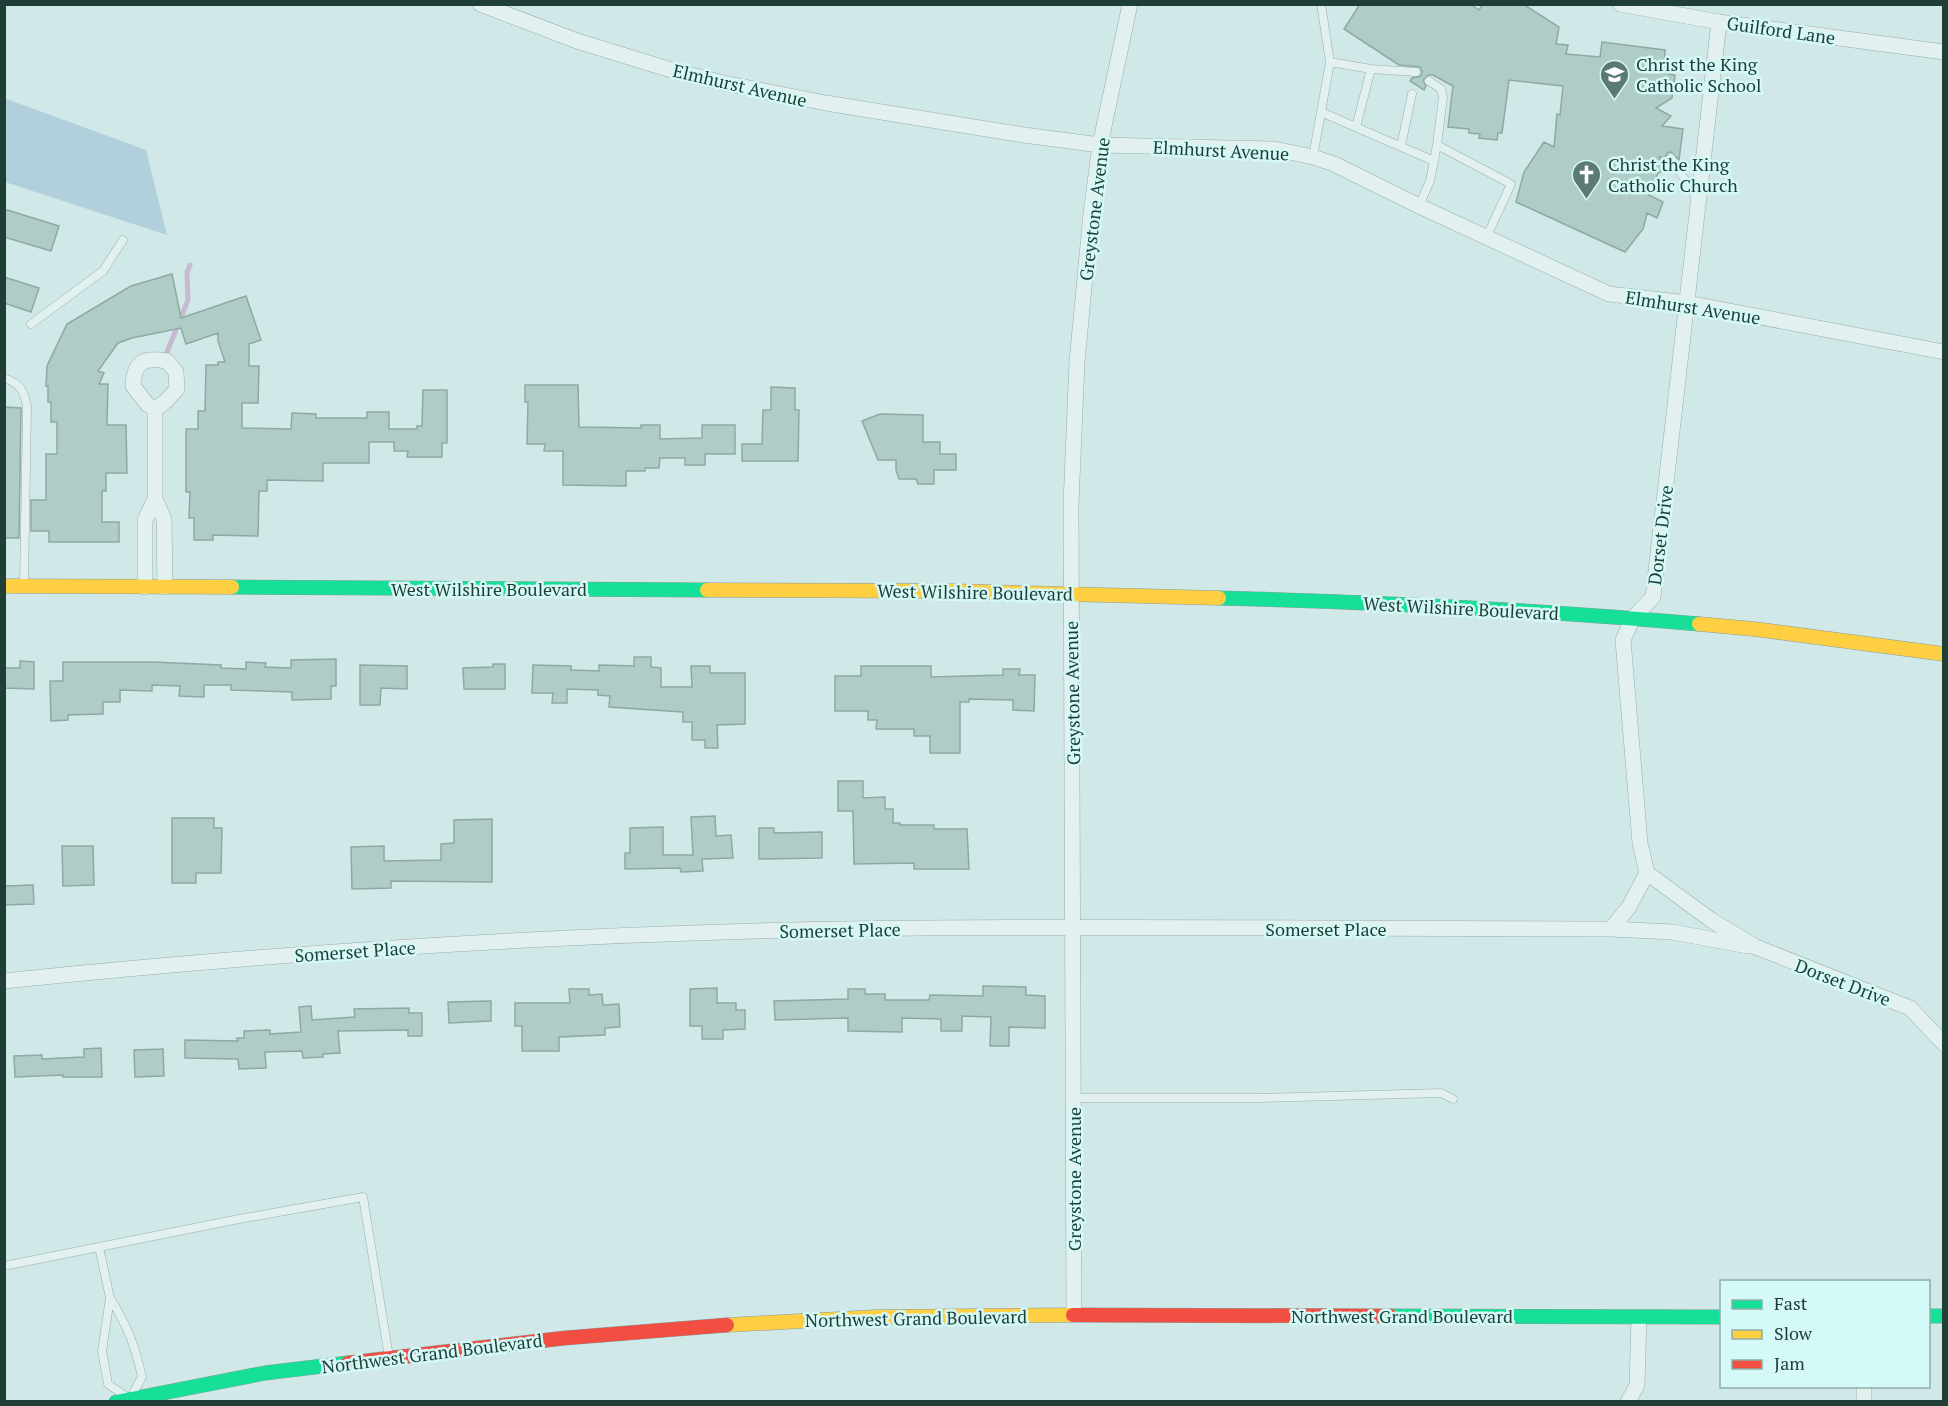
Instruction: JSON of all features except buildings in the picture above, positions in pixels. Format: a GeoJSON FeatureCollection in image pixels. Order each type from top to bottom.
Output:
{"type":"FeatureCollection","features":[{"type":"Feature","properties":{"kind":"street","name":"Elmhurst Avenue"},"geometry":{"type":"LineString","coordinates":[[480,4],[577,41],[668,69],[826,104],[1100,145],[1274,149],[1313,157],[1334,164],[1609,294],[1687,303],[1944,352]]}},
{"type":"Feature","properties":{"kind":"street","name":"Greystone Avenue"},"geometry":{"type":"LineString","coordinates":[[1074,1315],[1071,504],[1077,362],[1100,145],[1130,4]]}},
{"type":"Feature","properties":{"kind":"street","name":"Guilford Lane"},"geometry":{"type":"LineString","coordinates":[[1620,4],[1719,22],[1944,52]]}},
{"type":"Feature","properties":{"kind":"street","name":"Dorset Drive"},"geometry":{"type":"LineString","coordinates":[[1719,22],[1653,597],[1633,618],[1623,640],[1640,843],[1647,873],[1711,920],[1756,947],[1910,1008],[1944,1044]]}},
{"type":"Feature","properties":{"kind":"street"},"geometry":{"type":"LineString","coordinates":[[155,409],[155,499],[164,519],[165,587]]}},
{"type":"Feature","properties":{"kind":"street"},"geometry":{"type":"LineString","coordinates":[[145,586],[145,520],[155,499]]}},
{"type":"Feature","properties":{"kind":"street","name":"West Wilshire Boulevard"},"geometry":{"type":"LineString","coordinates":[[4,586],[1071,594],[1345,602],[1633,618],[1754,629],[1944,654]]}},
{"type":"Feature","properties":{"kind":"street"},"geometry":{"type":"LineString","coordinates":[[1611,929],[1629,907],[1647,873]]}},
{"type":"Feature","properties":{"kind":"street","name":"Somerset Place"},"geometry":{"type":"LineString","coordinates":[[4,981],[243,957],[519,940],[842,929],[1611,929],[1672,933],[1756,947]]}},
{"type":"Feature","properties":{"kind":"street","name":"Northwest Grand Boulevard"},"geometry":{"type":"LineString","coordinates":[[125,1401],[265,1373],[566,1338],[707,1326],[876,1317],[1074,1315],[1720,1317]]}},
{"type":"Feature","properties":{"kind":"street"},"geometry":{"type":"LineString","coordinates":[[1628,1401],[1637,1385],[1640,1317]]}},
{"type":"Feature","properties":{"kind":"lane"},"geometry":{"type":"LineString","coordinates":[[1313,157],[1330,62],[1321,4]]}},
{"type":"Feature","properties":{"kind":"lane"},"geometry":{"type":"LineString","coordinates":[[1330,62],[1371,69],[1416,72]]}},
{"type":"Feature","properties":{"kind":"lane"},"geometry":{"type":"LineString","coordinates":[[1356,127],[1371,69]]}},
{"type":"Feature","properties":{"kind":"lane"},"geometry":{"type":"LineString","coordinates":[[1419,206],[1430,181],[1443,97],[1441,89],[1429,81]]}},
{"type":"Feature","properties":{"kind":"lane"},"geometry":{"type":"LineString","coordinates":[[1401,146],[1412,94]]}},
{"type":"Feature","properties":{"kind":"lane"},"geometry":{"type":"LineString","coordinates":[[1321,112],[1434,161]]}},
{"type":"Feature","properties":{"kind":"lane"},"geometry":{"type":"LineString","coordinates":[[1437,145],[1510,184],[1487,236]]}},
{"type":"Feature","properties":{"kind":"lane"},"geometry":{"type":"LineString","coordinates":[[1671,158],[1699,202]]}},
{"type":"Feature","properties":{"kind":"lane"},"geometry":{"type":"LineString","coordinates":[[31,324],[103,271],[123,240]]}},
{"type":"Feature","properties":{"kind":"lane"},"geometry":{"type":"LineString","coordinates":[[4,378],[15,382],[25,393],[27,407],[24,586]]}},
{"type":"Feature","properties":{"kind":"lane"},"geometry":{"type":"LineString","coordinates":[[1074,1098],[1442,1093],[1453,1099]]}},
{"type":"Feature","properties":{"kind":"lane"},"geometry":{"type":"LineString","coordinates":[[4,1266],[363,1197],[389,1358]]}},
{"type":"Feature","properties":{"kind":"lane"},"geometry":{"type":"LineString","coordinates":[[99,1247],[110,1298],[136,1346],[142,1377],[125,1401],[108,1384],[102,1351],[110,1298]]}},
{"type":"Feature","properties":{"kind":"shaded area"},"geometry":{"type":"Polygon","coordinates":[[[4,98],[146,150],[167,235],[5,182],[4,98]]]}},
{"type":"Feature","properties":{"kind":"waterway"},"geometry":{"type":"LineString","coordinates":[[167,352],[188,300],[187,272],[190,265]]}},
{"type":"Feature","properties":{"kind":"traffic: fast"},"geometry":{"type":"LineString","coordinates":[[232,587],[707,590]]}},
{"type":"Feature","properties":{"kind":"traffic: fast"},"geometry":{"type":"LineString","coordinates":[[1219,598],[1459,607],[1699,624]]}},
{"type":"Feature","properties":{"kind":"traffic: fast"},"geometry":{"type":"LineString","coordinates":[[1391,1316],[1720,1317]]}},
{"type":"Feature","properties":{"kind":"traffic: fast"},"geometry":{"type":"LineString","coordinates":[[1930,1316],[1944,1316]]}},
{"type":"Feature","properties":{"kind":"traffic: fast"},"geometry":{"type":"LineString","coordinates":[[116,1402],[265,1373],[348,1363]]}},
{"type":"Feature","properties":{"kind":"traffic: slow"},"geometry":{"type":"LineString","coordinates":[[4,586],[232,587]]}},
{"type":"Feature","properties":{"kind":"traffic: slow"},"geometry":{"type":"LineString","coordinates":[[707,590],[953,591],[1219,598]]}},
{"type":"Feature","properties":{"kind":"traffic: slow"},"geometry":{"type":"LineString","coordinates":[[1699,624],[1944,654]]}},
{"type":"Feature","properties":{"kind":"traffic: slow"},"geometry":{"type":"LineString","coordinates":[[727,1325],[876,1317],[1073,1315]]}},
{"type":"Feature","properties":{"kind":"traffic: jam"},"geometry":{"type":"LineString","coordinates":[[1073,1315],[1391,1316]]}},
{"type":"Feature","properties":{"kind":"traffic: jam"},"geometry":{"type":"LineString","coordinates":[[348,1363],[565,1338],[727,1325]]}},
{"type":"Feature","properties":{"kind":"place","name":"Christ the King Catholic School"},"geometry":{"type":"Point","coordinates":[1615,100]}},
{"type":"Feature","properties":{"kind":"place","name":"Christ the King Catholic Church"},"geometry":{"type":"Point","coordinates":[1587,200]}}]}
